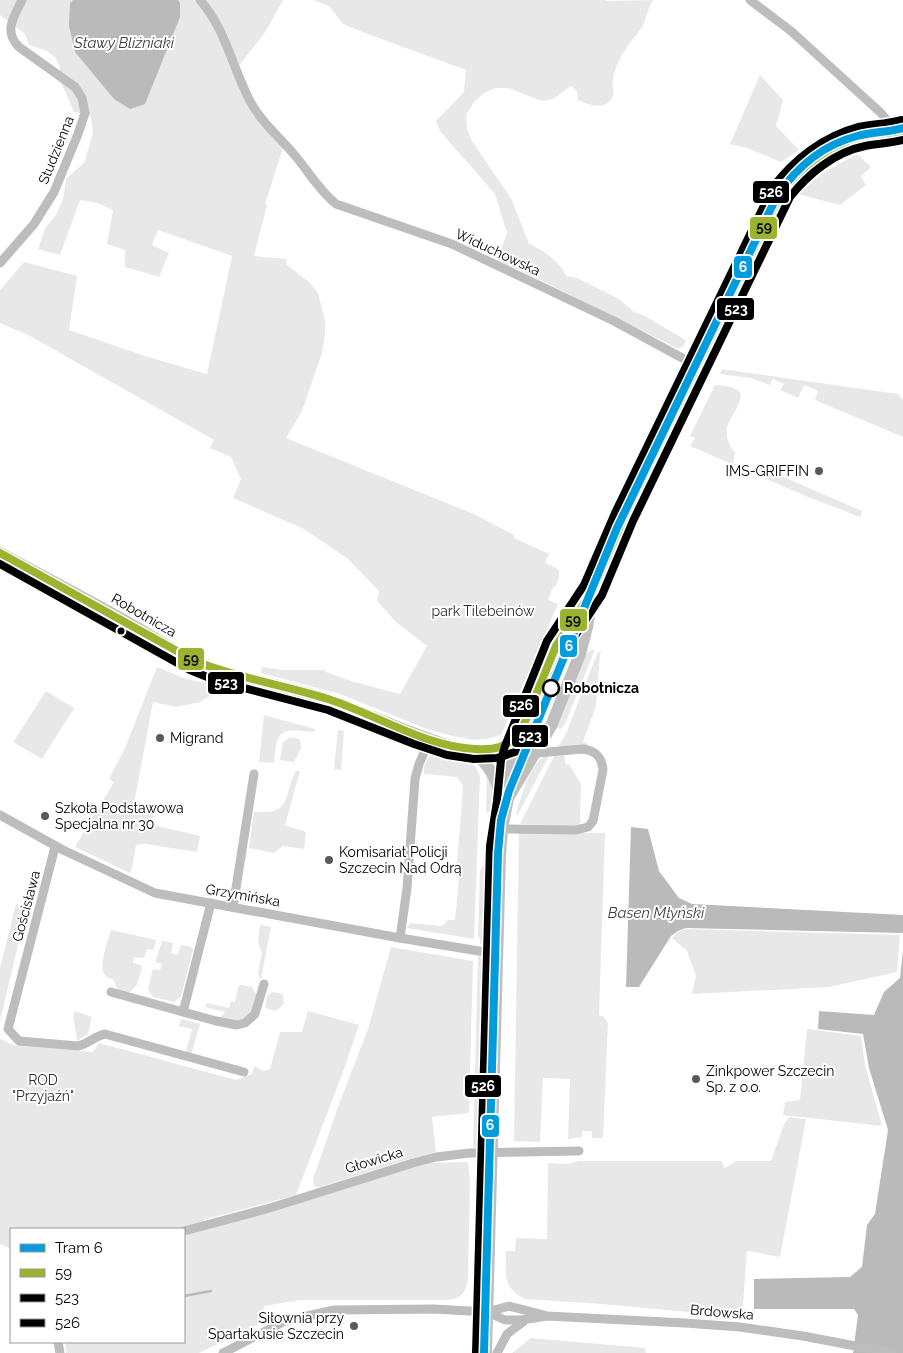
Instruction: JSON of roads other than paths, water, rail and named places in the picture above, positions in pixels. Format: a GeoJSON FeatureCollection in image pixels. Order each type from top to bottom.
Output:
{"type":"FeatureCollection","features":[{"type":"Feature","properties":{"kind":"street","name":"Studzienna"},"geometry":{"type":"LineString","coordinates":[[0,264],[34,224],[54,192],[85,113],[82,98],[75,87],[19,47],[12,39],[10,33],[11,26],[22,0]]}},
{"type":"Feature","properties":{"kind":"street","name":"Widuchowska"},"geometry":{"type":"LineString","coordinates":[[200,0],[215,20],[223,36],[254,109],[275,135],[297,157],[327,197],[336,204],[452,244],[614,321],[697,366]]}},
{"type":"Feature","properties":{"kind":"street"},"geometry":{"type":"LineString","coordinates":[[750,0],[791,31],[881,113],[897,132]]}},
{"type":"Feature","properties":{"kind":"street"},"geometry":{"type":"LineString","coordinates":[[511,794],[509,771],[512,757],[556,646],[568,625],[593,590],[624,517],[773,208],[786,185],[810,164],[839,145],[862,137],[897,132]]}},
{"type":"Feature","properties":{"kind":"street","name":"Robotnicza"},"geometry":{"type":"LineString","coordinates":[[0,553],[209,667],[331,700],[430,739],[474,754],[485,763],[491,772],[501,797],[502,829]]}},
{"type":"Feature","properties":{"kind":"street"},"geometry":{"type":"LineString","coordinates":[[486,1353],[502,829],[511,794],[551,726],[580,654],[587,628],[593,590]]}},
{"type":"Feature","properties":{"kind":"street","name":"Robotnicza"},"geometry":{"type":"LineString","coordinates":[[449,745],[474,748],[505,746],[514,740],[522,729]]}},
{"type":"Feature","properties":{"kind":"street"},"geometry":{"type":"LineString","coordinates":[[400,938],[407,888],[415,779],[419,764],[430,739]]}},
{"type":"Feature","properties":{"kind":"street","name":"Robotnicza"},"geometry":{"type":"LineString","coordinates":[[449,745],[481,753],[512,757]]}},
{"type":"Feature","properties":{"kind":"street","name":"Robotnicza"},"geometry":{"type":"LineString","coordinates":[[495,748],[503,750],[512,757]]}},
{"type":"Feature","properties":{"kind":"street"},"geometry":{"type":"LineString","coordinates":[[502,829],[576,830],[588,827],[593,821],[603,770],[599,755],[590,750],[583,749],[512,757]]}},
{"type":"Feature","properties":{"kind":"street"},"geometry":{"type":"LineString","coordinates":[[233,907],[254,774]]}},
{"type":"Feature","properties":{"kind":"street","name":"Grzymińska"},"geometry":{"type":"LineString","coordinates":[[0,815],[55,846],[149,891],[400,938],[497,954]]}},
{"type":"Feature","properties":{"kind":"street","name":"Gościsława"},"geometry":{"type":"LineString","coordinates":[[55,846],[8,1029],[19,1041],[78,1046],[106,1034],[244,1072]]}},
{"type":"Feature","properties":{"kind":"street"},"geometry":{"type":"LineString","coordinates":[[183,1012],[212,903]]}},
{"type":"Feature","properties":{"kind":"street"},"geometry":{"type":"LineString","coordinates":[[111,992],[230,1025],[246,1023],[255,1014],[264,984]]}},
{"type":"Feature","properties":{"kind":"street","name":"Głowicka"},"geometry":{"type":"LineString","coordinates":[[185,1231],[270,1208],[413,1163],[457,1154],[579,1150]]}},
{"type":"Feature","properties":{"kind":"street","name":"Brdowska"},"geometry":{"type":"LineString","coordinates":[[487,1312],[509,1306],[528,1309],[547,1316]]}},
{"type":"Feature","properties":{"kind":"street"},"geometry":{"type":"LineString","coordinates":[[226,1352],[280,1323],[329,1311],[434,1310],[487,1312]]}},
{"type":"Feature","properties":{"kind":"street","name":"Brdowska"},"geometry":{"type":"LineString","coordinates":[[487,1312],[505,1320],[547,1316],[730,1326],[778,1332],[892,1353]]}},
{"type":"Feature","properties":{"kind":"street","name":"Brdowska"},"geometry":{"type":"LineString","coordinates":[[497,1353],[509,1331],[518,1324],[533,1318]]}},
{"type":"Feature","properties":{"kind":"water","name":"Stawy Bliźniaki"},"geometry":{"type":"Polygon","coordinates":[[[73,0],[178,0],[180,3],[180,17],[145,104],[130,109],[114,99],[75,52],[69,26],[70,3],[73,0]]]}},
{"type":"Feature","properties":{"kind":"water","name":"Basen Młyński"},"geometry":{"type":"Polygon","coordinates":[[[631,827],[648,829],[659,871],[679,898],[692,904],[903,915],[903,933],[686,928],[671,936],[639,987],[626,987],[631,827]]]}},
{"type":"Feature","properties":{"kind":"water"},"geometry":{"type":"Polygon","coordinates":[[[903,950],[903,1353],[853,1353],[858,1315],[854,1309],[754,1309],[754,1279],[850,1277],[862,1267],[867,1225],[875,1214],[888,1130],[869,1068],[863,1034],[818,1029],[819,1011],[874,1015],[884,992],[900,978],[903,950]]]}},
{"type":"Feature","properties":{"kind":"waterway"},"geometry":{"type":"LineString","coordinates":[[185,1296],[211,1291]]}},
{"type":"Feature","properties":{"kind":"tram line","name":"6"},"geometry":{"type":"LineString","coordinates":[[484,1353],[498,853],[501,820],[509,791],[617,528],[777,196],[802,167],[833,145],[857,136],[903,128]]}},
{"type":"Feature","properties":{"kind":"place","name":"IMS-GRIFFIN"},"geometry":{"type":"Point","coordinates":[819,471]}},
{"type":"Feature","properties":{"kind":"place","name":"Robotnicza"},"geometry":{"type":"Point","coordinates":[551,688]}},
{"type":"Feature","properties":{"kind":"place","name":"Migrand"},"geometry":{"type":"Point","coordinates":[160,738]}},
{"type":"Feature","properties":{"kind":"place","name":"Szkoła Podstawowa Specjalna nr 30"},"geometry":{"type":"Point","coordinates":[45,816]}},
{"type":"Feature","properties":{"kind":"place","name":"Komisariat Policji Szczecin Nad Odrą"},"geometry":{"type":"Point","coordinates":[329,860]}},
{"type":"Feature","properties":{"kind":"place","name":"Zinkpower Szczecin Sp. z o.o."},"geometry":{"type":"Point","coordinates":[696,1079]}},
{"type":"Feature","properties":{"kind":"place","name":"Siłownia przy Spartakusie Szczecin"},"geometry":{"type":"Point","coordinates":[354,1326]}},
{"type":"Feature","properties":{"kind":"park label","name":"park Tilebeinów"},"geometry":{"type":"Point","coordinates":[483,611]}},
{"type":"Feature","properties":{"kind":"park label","name":"ROD \"Przyjaźń\""},"geometry":{"type":"Point","coordinates":[43,1088]}}]}
